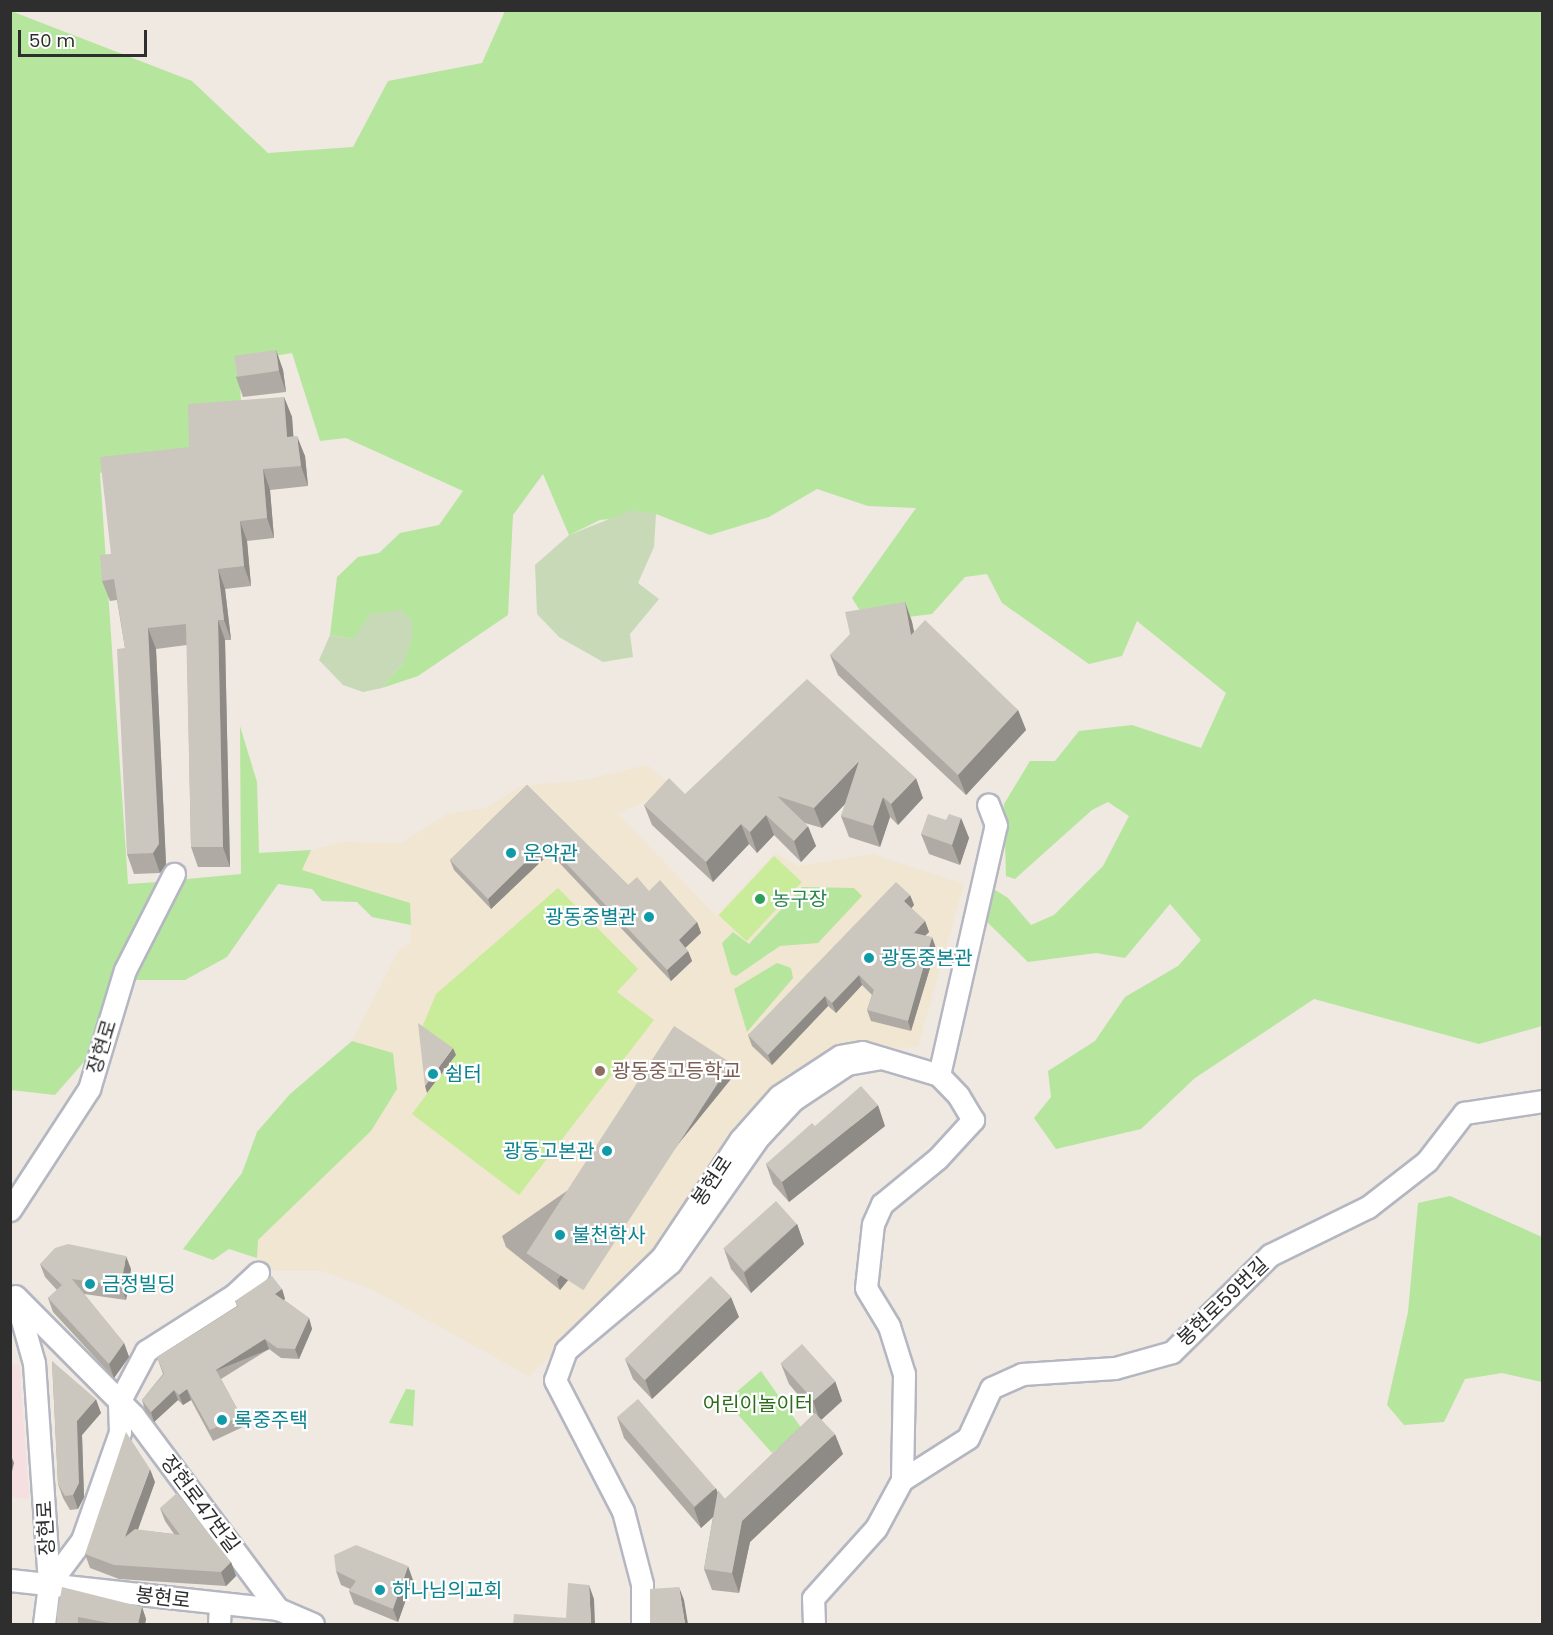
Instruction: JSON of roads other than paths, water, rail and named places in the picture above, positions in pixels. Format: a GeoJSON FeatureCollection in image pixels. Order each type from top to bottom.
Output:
{"type":"FeatureCollection","features":[{"type":"Feature","properties":{"kind":"street"},"geometry":{"type":"LineString","coordinates":[[939,1075],[996,825],[988,804]]}},
{"type":"Feature","properties":{"kind":"street","name":"장현로"},"geometry":{"type":"LineString","coordinates":[[10,1210],[89,1089],[125,970],[174,874]]}},
{"type":"Feature","properties":{"kind":"street","name":"봉현로"},"geometry":{"type":"LineString","coordinates":[[642,1624],[642,1584],[623,1511],[555,1380],[566,1350],[662,1257],[740,1140],[779,1096],[840,1056],[862,1052],[939,1075]]}},
{"type":"Feature","properties":{"kind":"street","name":"봉현로59번길"},"geometry":{"type":"LineString","coordinates":[[814,1624],[813,1598],[876,1528],[902,1480],[904,1374],[889,1326],[866,1288],[873,1224],[882,1204],[938,1158],[973,1120],[958,1095],[939,1075]]}},
{"type":"Feature","properties":{"kind":"street","name":"봉현로59번길"},"geometry":{"type":"LineString","coordinates":[[902,1480],[968,1438],[992,1388],[1022,1374],[1115,1368],[1172,1352],[1270,1256],[1368,1206],[1427,1161],[1464,1113],[1542,1101]]}},
{"type":"Feature","properties":{"kind":"street"},"geometry":{"type":"LineString","coordinates":[[49,1584],[82,1540],[120,1432],[119,1402],[146,1351],[234,1295],[258,1273]]}},
{"type":"Feature","properties":{"kind":"street","name":"장현로"},"geometry":{"type":"LineString","coordinates":[[13,1294],[34,1364],[49,1584],[44,1624]]}},
{"type":"Feature","properties":{"kind":"street","name":"장현로47번길"},"geometry":{"type":"LineString","coordinates":[[13,1294],[119,1402],[278,1609]]}},
{"type":"Feature","properties":{"kind":"street","name":"봉현로"},"geometry":{"type":"LineString","coordinates":[[10,1580],[49,1584],[220,1615],[278,1609],[313,1624]]}},
{"type":"Feature","properties":{"kind":"place","name":"운악관"},"geometry":{"type":"Point","coordinates":[511,853]}},
{"type":"Feature","properties":{"kind":"place","name":"농구장"},"geometry":{"type":"Point","coordinates":[760,899]}},
{"type":"Feature","properties":{"kind":"place","name":"광동중별관"},"geometry":{"type":"Point","coordinates":[649,917]}},
{"type":"Feature","properties":{"kind":"place","name":"광동중본관"},"geometry":{"type":"Point","coordinates":[869,958]}},
{"type":"Feature","properties":{"kind":"place","name":"광동중고등학교"},"geometry":{"type":"Point","coordinates":[600,1071]}},
{"type":"Feature","properties":{"kind":"place","name":"쉼터"},"geometry":{"type":"Point","coordinates":[433,1074]}},
{"type":"Feature","properties":{"kind":"place","name":"광동고본관"},"geometry":{"type":"Point","coordinates":[607,1151]}},
{"type":"Feature","properties":{"kind":"place","name":"불천학사"},"geometry":{"type":"Point","coordinates":[560,1235]}},
{"type":"Feature","properties":{"kind":"place","name":"금정빌딩"},"geometry":{"type":"Point","coordinates":[90,1284]}},
{"type":"Feature","properties":{"kind":"place","name":"록중주택"},"geometry":{"type":"Point","coordinates":[222,1420]}},
{"type":"Feature","properties":{"kind":"place","name":"하나님의교회"},"geometry":{"type":"Point","coordinates":[380,1590]}},
{"type":"Feature","properties":{"kind":"park label","name":"어린이놀이터"},"geometry":{"type":"Point","coordinates":[758,1404]}}]}
